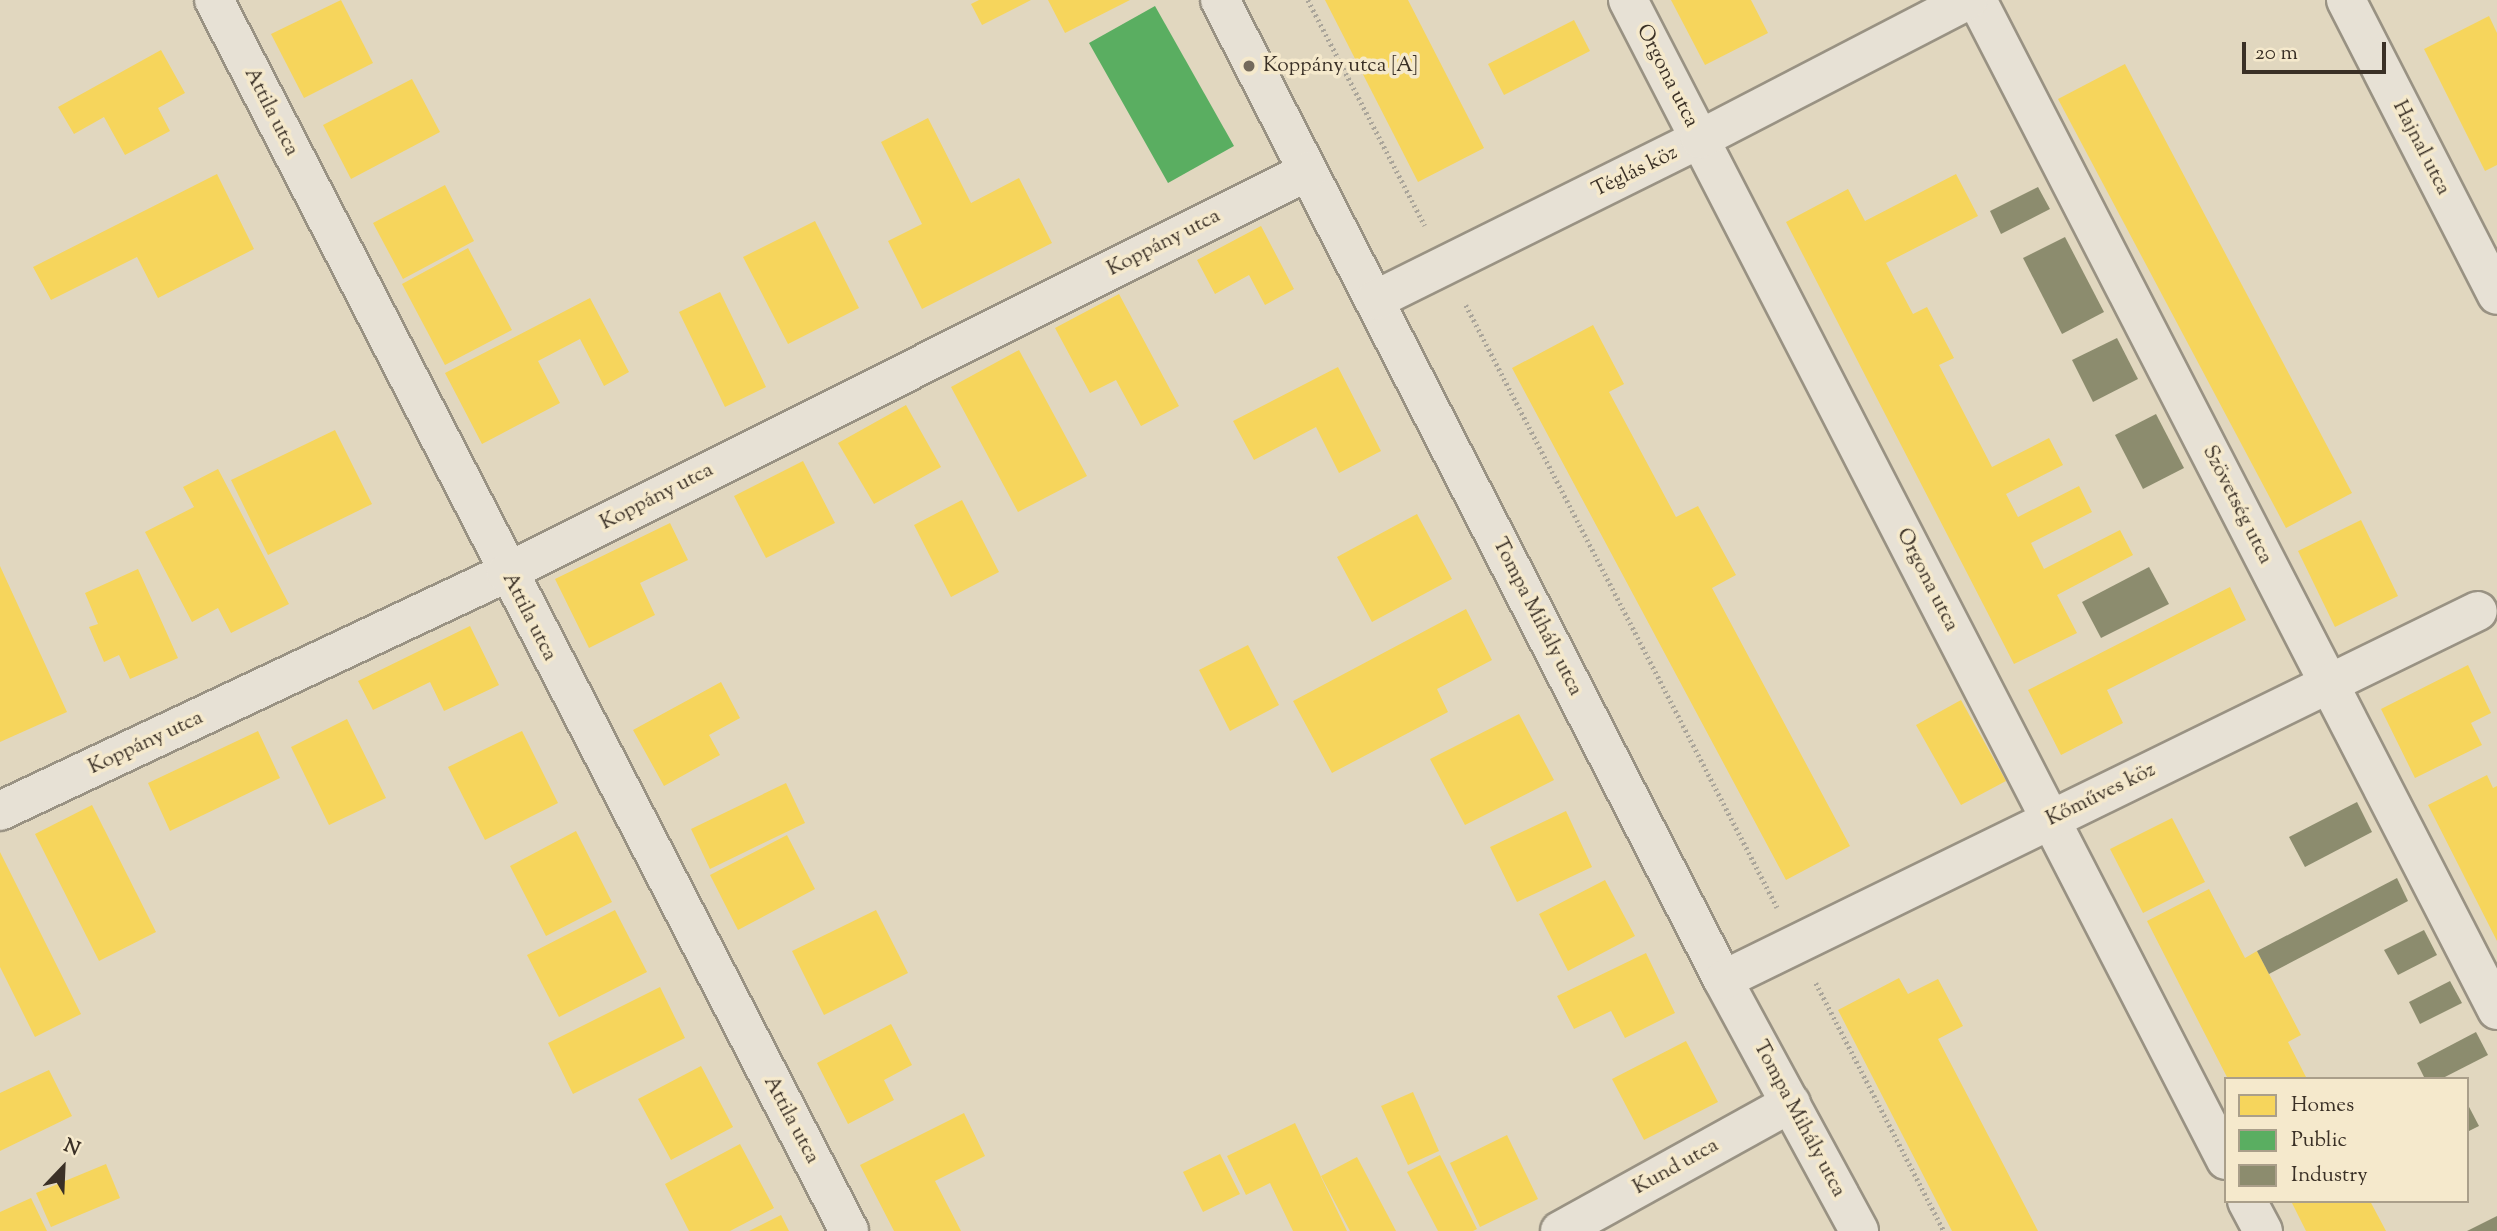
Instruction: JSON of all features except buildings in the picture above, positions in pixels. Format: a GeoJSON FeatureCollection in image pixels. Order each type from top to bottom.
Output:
{"type":"FeatureCollection","features":[{"type":"Feature","properties":{"kind":"street","name":"Attila utca"},"geometry":{"type":"LineString","coordinates":[[214,0],[506,573],[849,1231]]}},
{"type":"Feature","properties":{"kind":"street","name":"Tompa Mihály utca"},"geometry":{"type":"LineString","coordinates":[[1220,0],[1723,980],[1859,1231]]}},
{"type":"Feature","properties":{"kind":"street","name":"Orgona utca"},"geometry":{"type":"LineString","coordinates":[[1628,0],[2224,1156]]}},
{"type":"Feature","properties":{"kind":"street","name":"Téglás köz"},"geometry":{"type":"LineString","coordinates":[[1375,300],[1700,139],[1968,0]]}},
{"type":"Feature","properties":{"kind":"street","name":"Szövetség utca"},"geometry":{"type":"LineString","coordinates":[[1977,0],[2497,1010]]}},
{"type":"Feature","properties":{"kind":"street","name":"Hajnal utca"},"geometry":{"type":"LineString","coordinates":[[2346,0],[2497,295]]}},
{"type":"Feature","properties":{"kind":"street","name":"Koppány utca"},"geometry":{"type":"LineString","coordinates":[[0,811],[506,573],[1308,171]]}},
{"type":"Feature","properties":{"kind":"street","name":"Kőműves köz"},"geometry":{"type":"LineString","coordinates":[[1723,980],[2478,611]]}},
{"type":"Feature","properties":{"kind":"street","name":"Kund utca"},"geometry":{"type":"LineString","coordinates":[[1560,1231],[1791,1103]]}},
{"type":"Feature","properties":{"kind":"street"},"geometry":{"type":"LineString","coordinates":[[2248,1203],[2263,1231]]}},
{"type":"Feature","properties":{"kind":"path"},"geometry":{"type":"LineString","coordinates":[[1308,0],[1944,1231]]}},
{"type":"Feature","properties":{"kind":"place","name":"Koppány utca [A]"},"geometry":{"type":"Point","coordinates":[1249,66]}}]}
